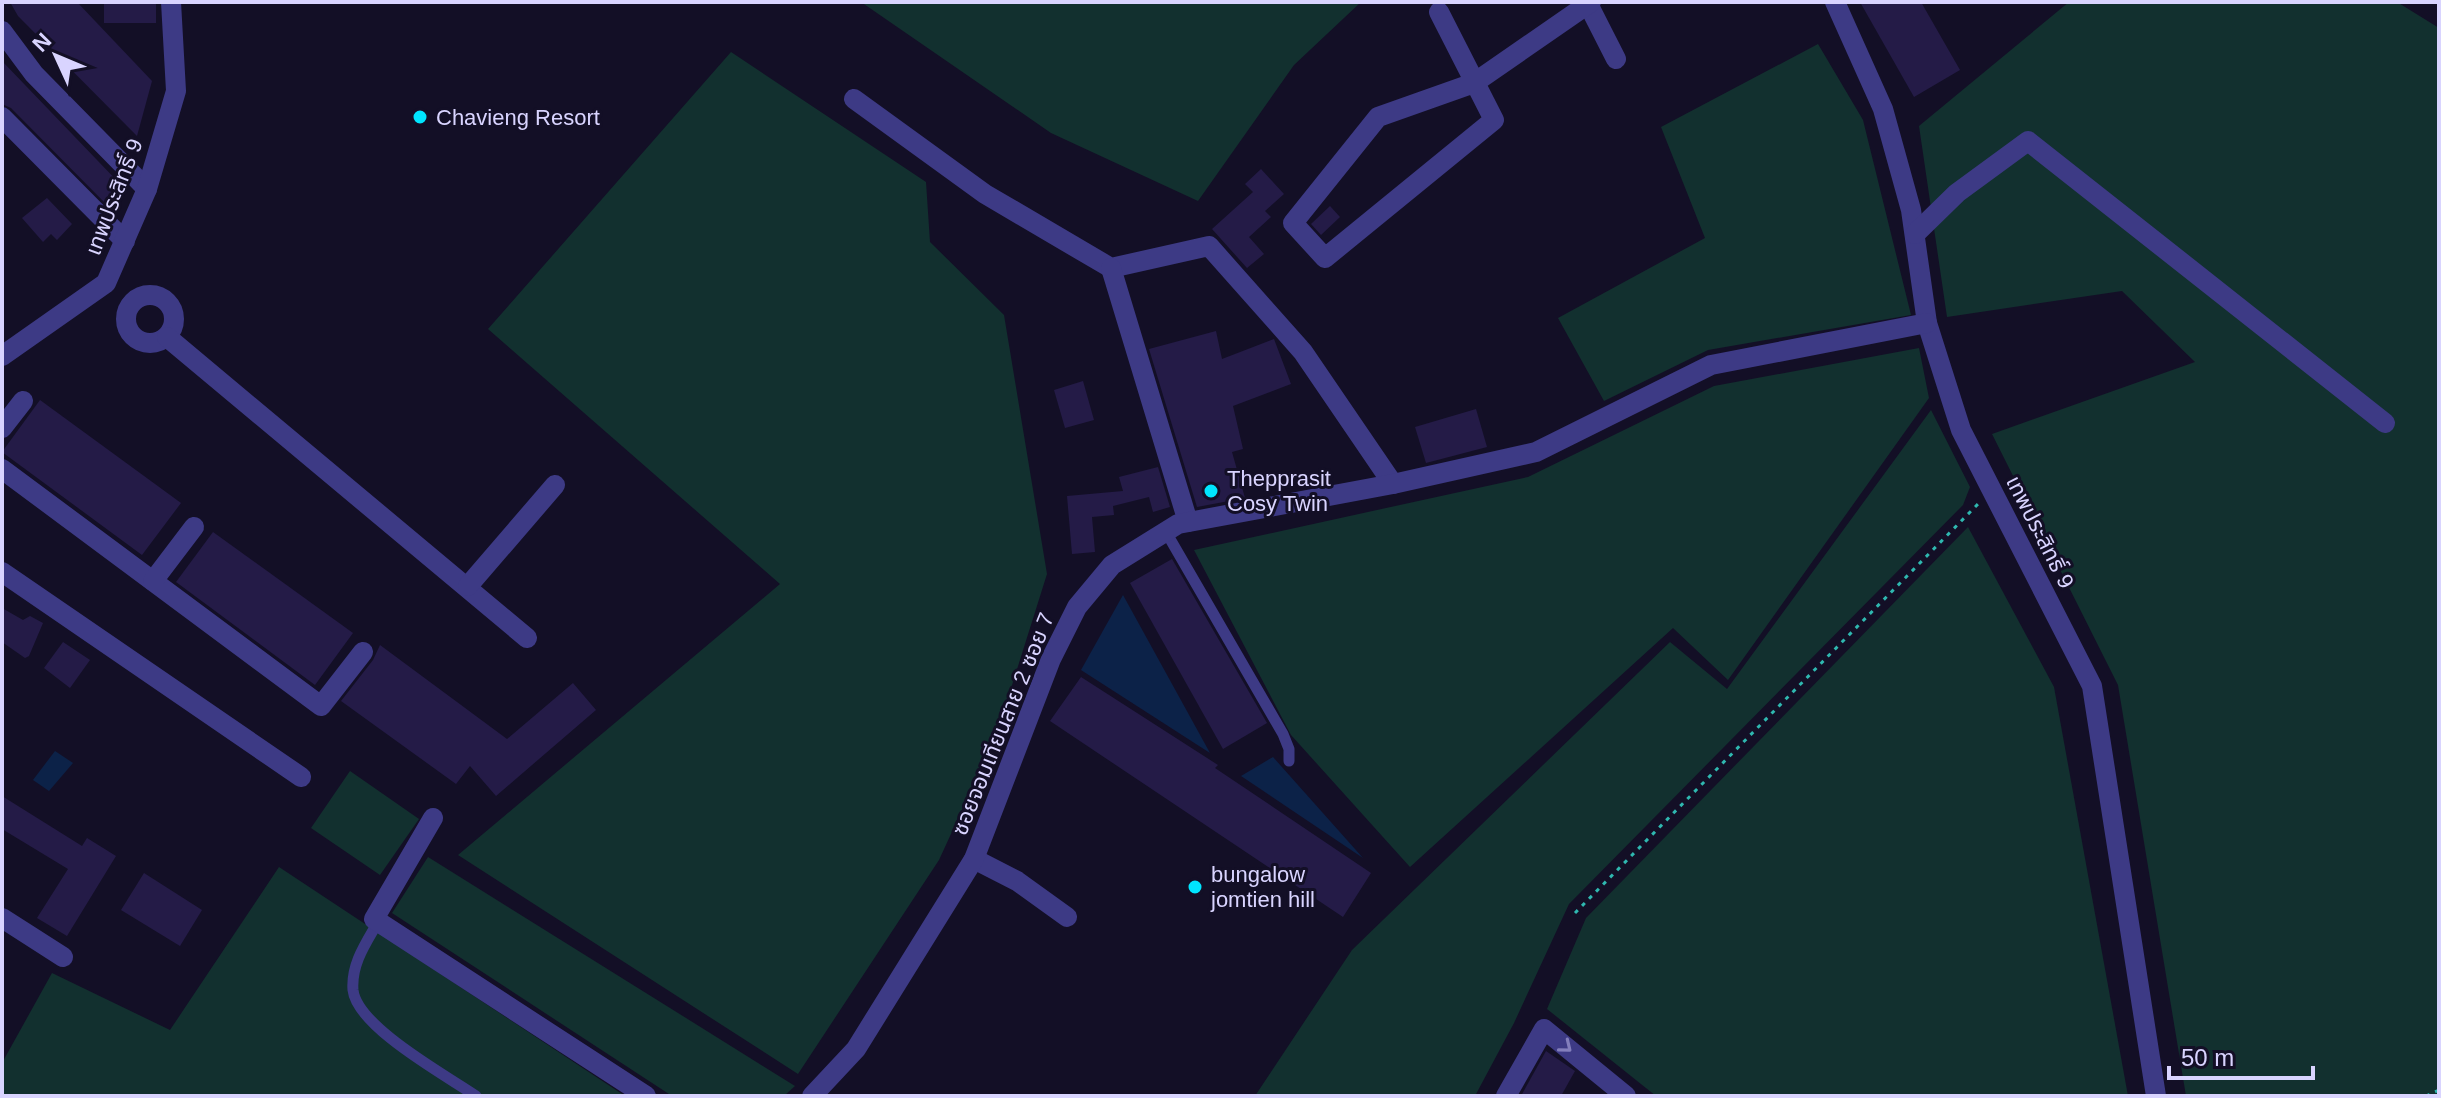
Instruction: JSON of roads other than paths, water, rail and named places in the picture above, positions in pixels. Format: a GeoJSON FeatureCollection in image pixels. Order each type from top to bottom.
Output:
{"type":"FeatureCollection","features":[{"type":"Feature","properties":{"kind":"street","name":"เทพประสิทธิ์ 9"},"geometry":{"type":"LineString","coordinates":[[2,356],[106,283],[147,189],[176,91],[171,2]]}},
{"type":"Feature","properties":{"kind":"street","name":"เทพประสิทธิ์ 9"},"geometry":{"type":"LineString","coordinates":[[1835,2],[1883,109],[1915,234],[1927,323],[1961,430],[2092,686],[2156,1096]]}},
{"type":"Feature","properties":{"kind":"street"},"geometry":{"type":"LineString","coordinates":[[1439,12],[1474,83],[1494,120],[1325,258],[1293,223],[1378,117],[1474,83],[1589,3],[1616,59]]}},
{"type":"Feature","properties":{"kind":"street"},"geometry":{"type":"LineString","coordinates":[[2,31],[34,74],[147,189]]}},
{"type":"Feature","properties":{"kind":"street"},"geometry":{"type":"LineString","coordinates":[[854,99],[985,194],[1111,268],[1188,522]]}},
{"type":"Feature","properties":{"kind":"street"},"geometry":{"type":"LineString","coordinates":[[2,117],[125,241]]}},
{"type":"Feature","properties":{"kind":"street"},"geometry":{"type":"LineString","coordinates":[[1915,234],[1957,193],[2028,141],[2385,423]]}},
{"type":"Feature","properties":{"kind":"street"},"geometry":{"type":"LineString","coordinates":[[1111,268],[1209,246],[1303,352],[1393,484]]}},
{"type":"Feature","properties":{"kind":"street"},"geometry":{"type":"LineString","coordinates":[[106,283],[131,305]]}},
{"type":"Feature","properties":{"kind":"street"},"geometry":{"type":"LineString","coordinates":[[151,295],[166,301],[174,315],[167,337],[153,343],[138,340],[126,320],[131,305],[151,295]]}},
{"type":"Feature","properties":{"kind":"street","name":"ซอยจอมเทียนสาย 2 ซอย 7"},"geometry":{"type":"LineString","coordinates":[[812,1096],[856,1049],[974,859],[1051,659],[1077,607],[1112,565],[1188,522],[1393,484],[1536,452],[1711,365],[1927,323]]}},
{"type":"Feature","properties":{"kind":"street"},"geometry":{"type":"LineString","coordinates":[[167,337],[527,638]]}},
{"type":"Feature","properties":{"kind":"street"},"geometry":{"type":"LineString","coordinates":[[2,428],[23,401]]}},
{"type":"Feature","properties":{"kind":"street"},"geometry":{"type":"LineString","coordinates":[[2,469],[321,706],[363,652]]}},
{"type":"Feature","properties":{"kind":"street"},"geometry":{"type":"LineString","coordinates":[[468,586],[555,485]]}},
{"type":"Feature","properties":{"kind":"street"},"geometry":{"type":"LineString","coordinates":[[153,581],[194,527]]}},
{"type":"Feature","properties":{"kind":"street"},"geometry":{"type":"LineString","coordinates":[[2,572],[301,777]]}},
{"type":"Feature","properties":{"kind":"street"},"geometry":{"type":"LineString","coordinates":[[433,818],[374,919],[646,1096]]}},
{"type":"Feature","properties":{"kind":"street"},"geometry":{"type":"LineString","coordinates":[[974,859],[1017,881],[1067,917]]}},
{"type":"Feature","properties":{"kind":"street"},"geometry":{"type":"LineString","coordinates":[[2,918],[63,957]]}},
{"type":"Feature","properties":{"kind":"street"},"geometry":{"type":"LineString","coordinates":[[1506,1096],[1544,1029],[1626,1096]]}},
{"type":"Feature","properties":{"kind":"lane"},"geometry":{"type":"LineString","coordinates":[[1166,532],[1283,734],[1289,749],[1289,761]]}},
{"type":"Feature","properties":{"kind":"lane"},"geometry":{"type":"LineString","coordinates":[[378,922],[359,955],[353,975],[353,992],[357,1003],[384,1032],[476,1096]]}},
{"type":"Feature","properties":{"kind":"water"},"geometry":{"type":"Polygon","coordinates":[[[1123,595],[1210,753],[1081,670],[1123,595]]]}},
{"type":"Feature","properties":{"kind":"water"},"geometry":{"type":"Polygon","coordinates":[[[55,751],[73,763],[49,791],[33,780],[55,751]]]}},
{"type":"Feature","properties":{"kind":"water"},"geometry":{"type":"Polygon","coordinates":[[[1273,757],[1363,858],[1241,776],[1273,757]]]}},
{"type":"Feature","properties":{"kind":"place","name":"Chavieng Resort"},"geometry":{"type":"Point","coordinates":[420,117]}},
{"type":"Feature","properties":{"kind":"place","name":"Thepprasit Cosy Twin"},"geometry":{"type":"Point","coordinates":[1211,491]}},
{"type":"Feature","properties":{"kind":"place","name":"bungalow jomtien hill"},"geometry":{"type":"Point","coordinates":[1195,887]}}]}
